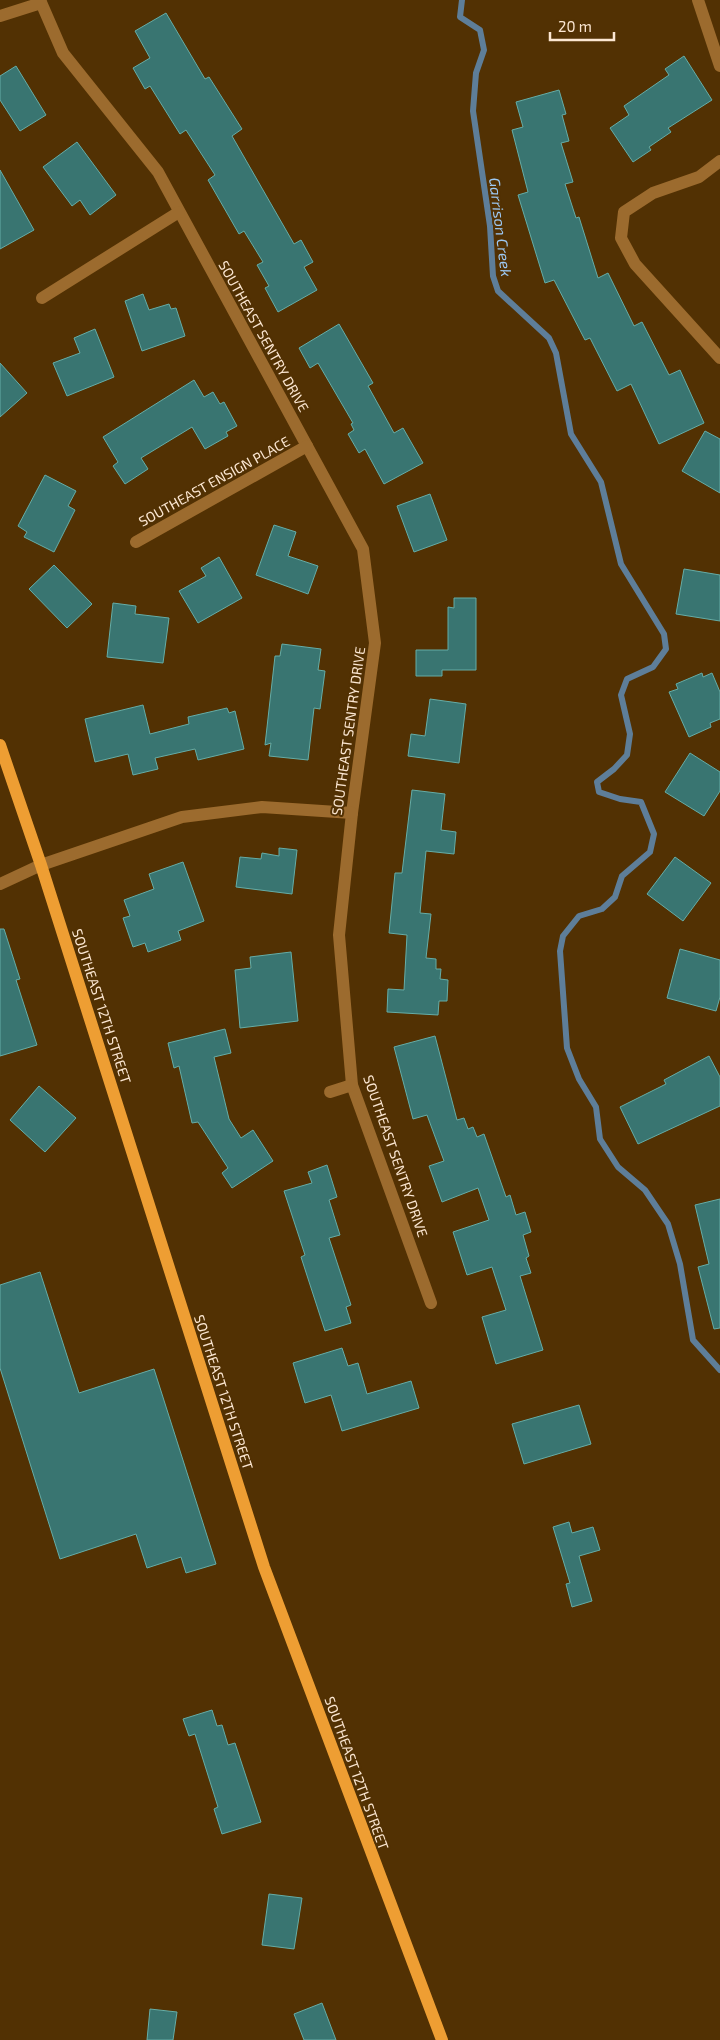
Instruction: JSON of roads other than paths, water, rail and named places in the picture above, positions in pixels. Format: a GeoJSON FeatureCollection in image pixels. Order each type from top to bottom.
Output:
{"type":"FeatureCollection","features":[{"type":"Feature","properties":{"kind":"main road","name":"SOUTHEAST 12TH STREET"},"geometry":{"type":"LineString","coordinates":[[0,745],[41,865],[264,1567],[442,2040]]}},
{"type":"Feature","properties":{"kind":"street"},"geometry":{"type":"LineString","coordinates":[[698,0],[720,66]]}},
{"type":"Feature","properties":{"kind":"street"},"geometry":{"type":"LineString","coordinates":[[0,16],[40,2]]}},
{"type":"Feature","properties":{"kind":"street","name":"SOUTHEAST SENTRY DRIVE"},"geometry":{"type":"LineString","coordinates":[[40,2],[63,53],[158,172],[363,548],[375,643],[352,813],[340,935],[352,1085],[431,1303]]}},
{"type":"Feature","properties":{"kind":"street"},"geometry":{"type":"LineString","coordinates":[[720,161],[699,177],[653,193],[624,212],[621,238],[635,264],[720,358]]}},
{"type":"Feature","properties":{"kind":"street"},"geometry":{"type":"LineString","coordinates":[[42,298],[179,212]]}},
{"type":"Feature","properties":{"kind":"street","name":"SOUTHEAST ENSIGN PLACE"},"geometry":{"type":"LineString","coordinates":[[136,542],[307,446]]}},
{"type":"Feature","properties":{"kind":"street"},"geometry":{"type":"LineString","coordinates":[[0,884],[41,865],[182,817],[262,807],[352,813]]}},
{"type":"Feature","properties":{"kind":"street"},"geometry":{"type":"LineString","coordinates":[[330,1092],[352,1085]]}},
{"type":"Feature","properties":{"kind":"waterway","name":"Garrison Creek"},"geometry":{"type":"LineString","coordinates":[[462,0],[460,17],[480,30],[484,50],[476,73],[473,111],[490,226],[493,276],[498,291],[549,338],[556,353],[571,434],[601,482],[621,564],[664,634],[666,649],[653,667],[627,679],[621,695],[630,734],[627,755],[614,769],[597,782],[599,792],[620,799],[641,802],[654,834],[650,852],[622,876],[615,897],[602,909],[579,916],[563,936],[560,951],[567,1048],[579,1079],[596,1107],[600,1139],[618,1167],[645,1190],[668,1224],[680,1264],[693,1340],[720,1370]]}}]}
